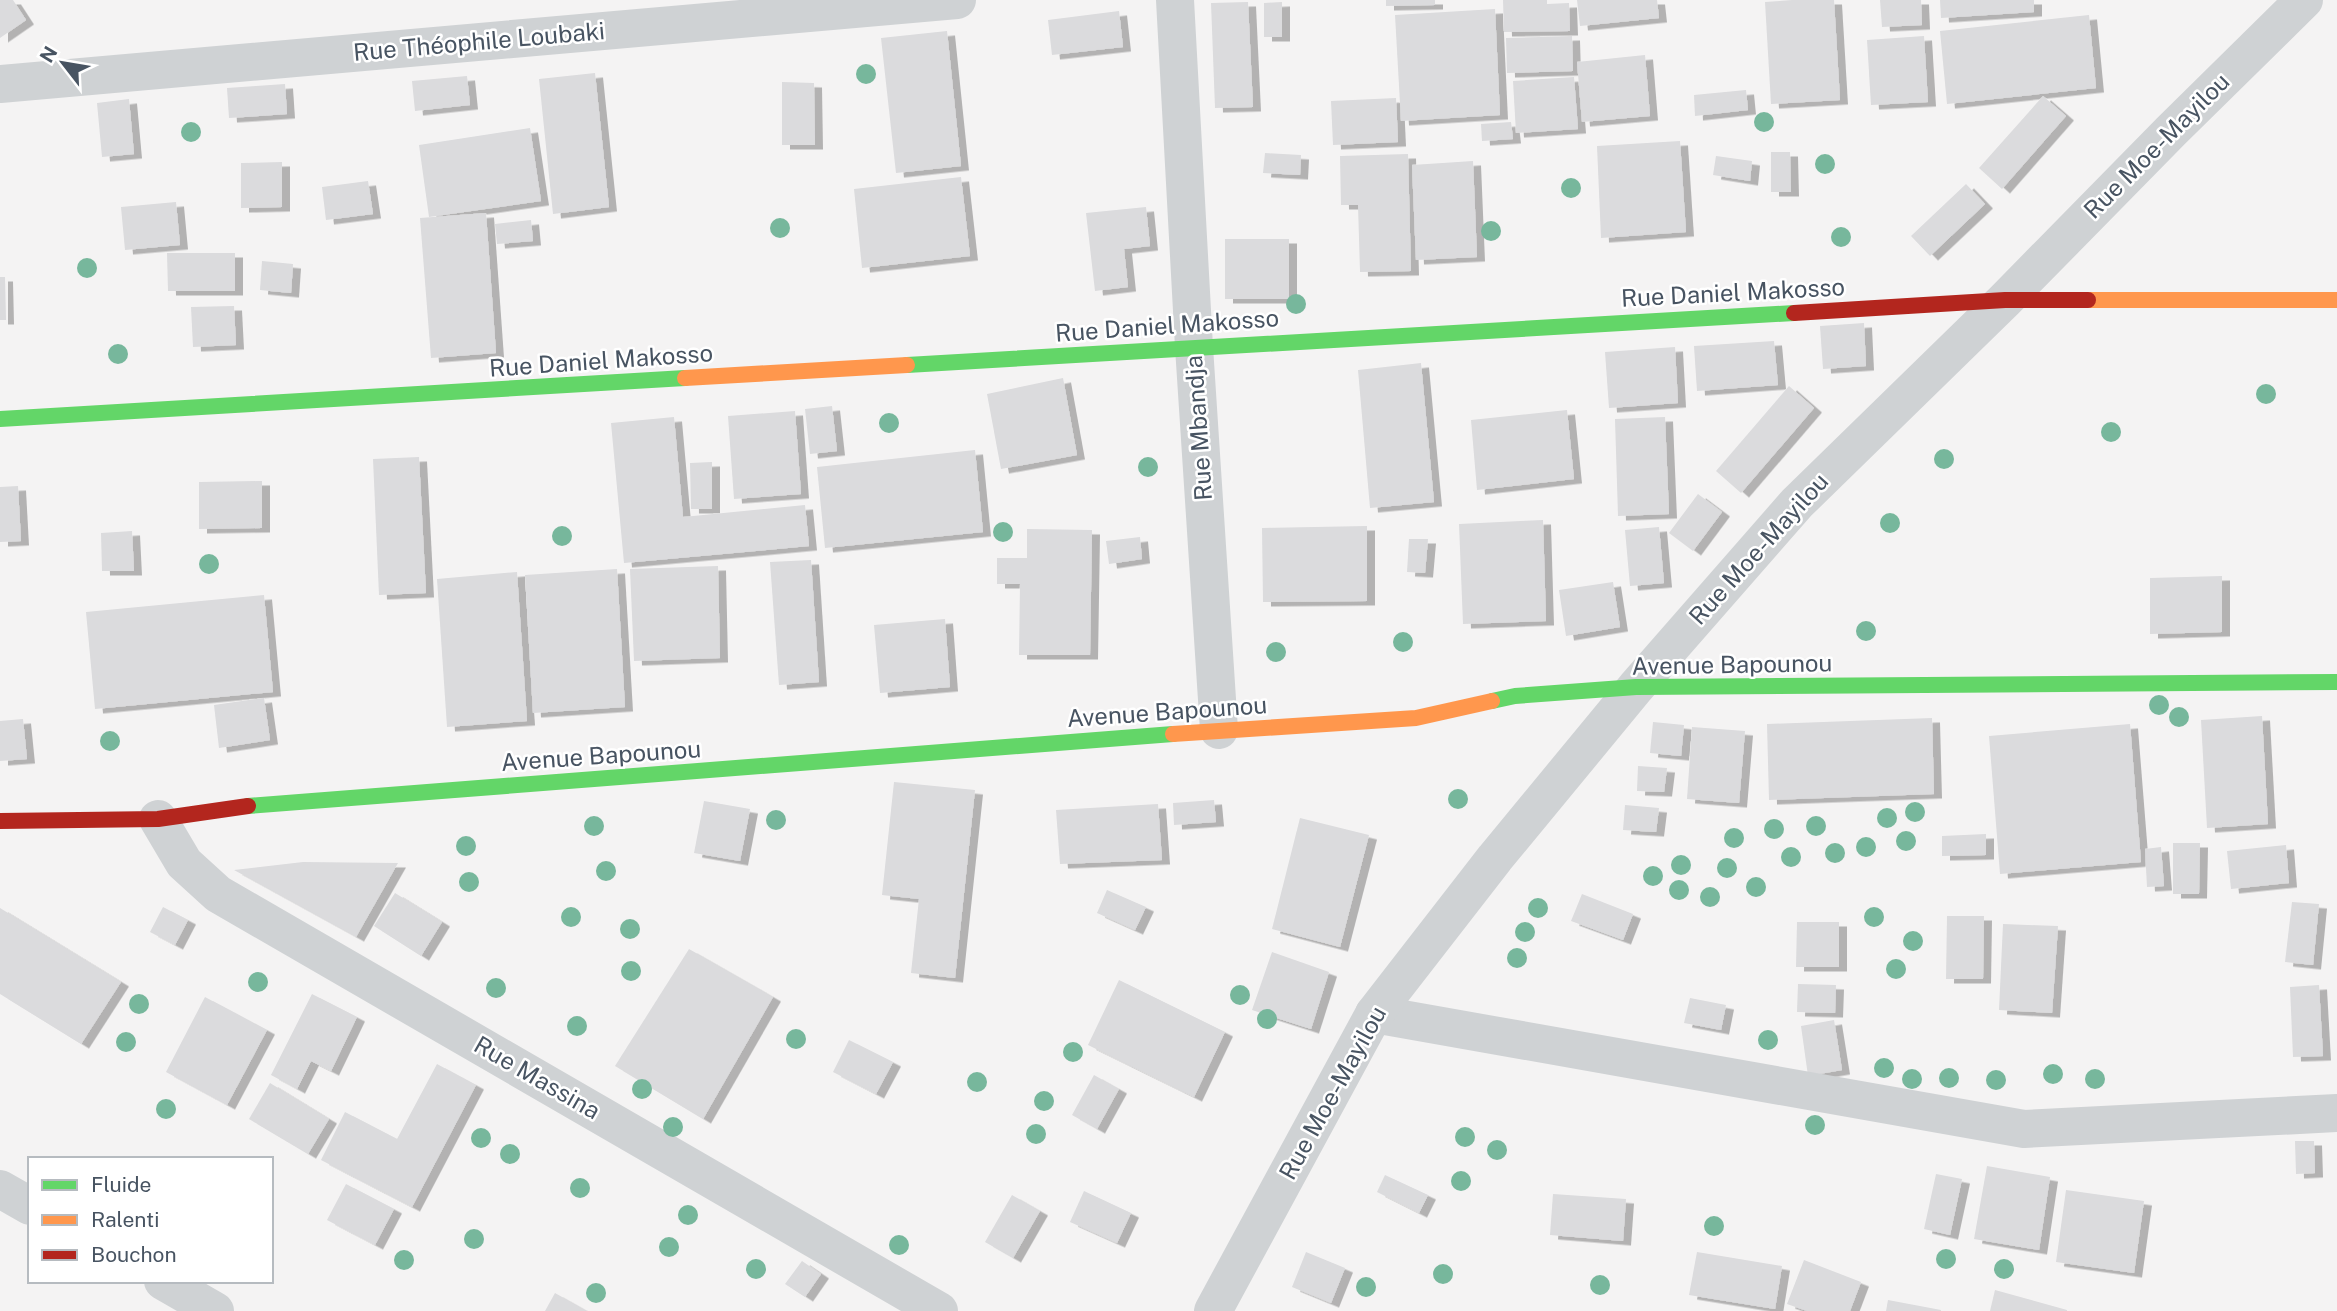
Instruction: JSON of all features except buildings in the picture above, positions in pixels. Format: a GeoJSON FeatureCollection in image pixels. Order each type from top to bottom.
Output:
{"type":"FeatureCollection","features":[{"type":"Feature","properties":{"kind":"street","name":"Rue Théophile Loubaki"},"geometry":{"type":"LineString","coordinates":[[0,84],[957,0]]}},
{"type":"Feature","properties":{"kind":"street","name":"Rue Mbandja"},"geometry":{"type":"LineString","coordinates":[[1175,0],[1219,730]]}},
{"type":"Feature","properties":{"kind":"street","name":"Rue Moe-Mayilou"},"geometry":{"type":"LineString","coordinates":[[1213,1311],[1374,1014],[1495,858],[1636,687],[1797,503],[2005,300],[2304,0]]}},
{"type":"Feature","properties":{"kind":"street","name":"Rue Daniel Makosso"},"geometry":{"type":"LineString","coordinates":[[0,419],[2005,300],[2337,300]]}},
{"type":"Feature","properties":{"kind":"street","name":"Avenue Bapounou"},"geometry":{"type":"LineString","coordinates":[[0,821],[158,819],[251,806],[1219,730],[1416,718],[1516,696],[1636,687],[2337,682]]}},
{"type":"Feature","properties":{"kind":"street","name":"Rue Massina"},"geometry":{"type":"LineString","coordinates":[[158,819],[184,863],[218,894],[940,1311]]}},
{"type":"Feature","properties":{"kind":"street"},"geometry":{"type":"LineString","coordinates":[[1374,1014],[2024,1129],[2337,1113]]}},
{"type":"Feature","properties":{"kind":"street"},"geometry":{"type":"LineString","coordinates":[[0,1189],[28,1205]]}},
{"type":"Feature","properties":{"kind":"street"},"geometry":{"type":"LineString","coordinates":[[166,1283],[215,1311]]}},
{"type":"Feature","properties":{"kind":"traffic: fast"},"geometry":{"type":"LineString","coordinates":[[907,365],[1794,313]]}},
{"type":"Feature","properties":{"kind":"traffic: fast"},"geometry":{"type":"LineString","coordinates":[[0,419],[685,378]]}},
{"type":"Feature","properties":{"kind":"traffic: fast"},"geometry":{"type":"LineString","coordinates":[[1492,701],[1515,696],[1636,687],[2337,682]]}},
{"type":"Feature","properties":{"kind":"traffic: fast"},"geometry":{"type":"LineString","coordinates":[[248,806],[1173,734]]}},
{"type":"Feature","properties":{"kind":"traffic: slow"},"geometry":{"type":"LineString","coordinates":[[2088,300],[2337,300]]}},
{"type":"Feature","properties":{"kind":"traffic: slow"},"geometry":{"type":"LineString","coordinates":[[685,378],[907,365]]}},
{"type":"Feature","properties":{"kind":"traffic: slow"},"geometry":{"type":"LineString","coordinates":[[1173,734],[1416,718],[1492,701]]}},
{"type":"Feature","properties":{"kind":"traffic: jam"},"geometry":{"type":"LineString","coordinates":[[1794,313],[2005,300],[2088,300]]}},
{"type":"Feature","properties":{"kind":"traffic: jam"},"geometry":{"type":"LineString","coordinates":[[0,821],[158,819],[248,806]]}}]}
